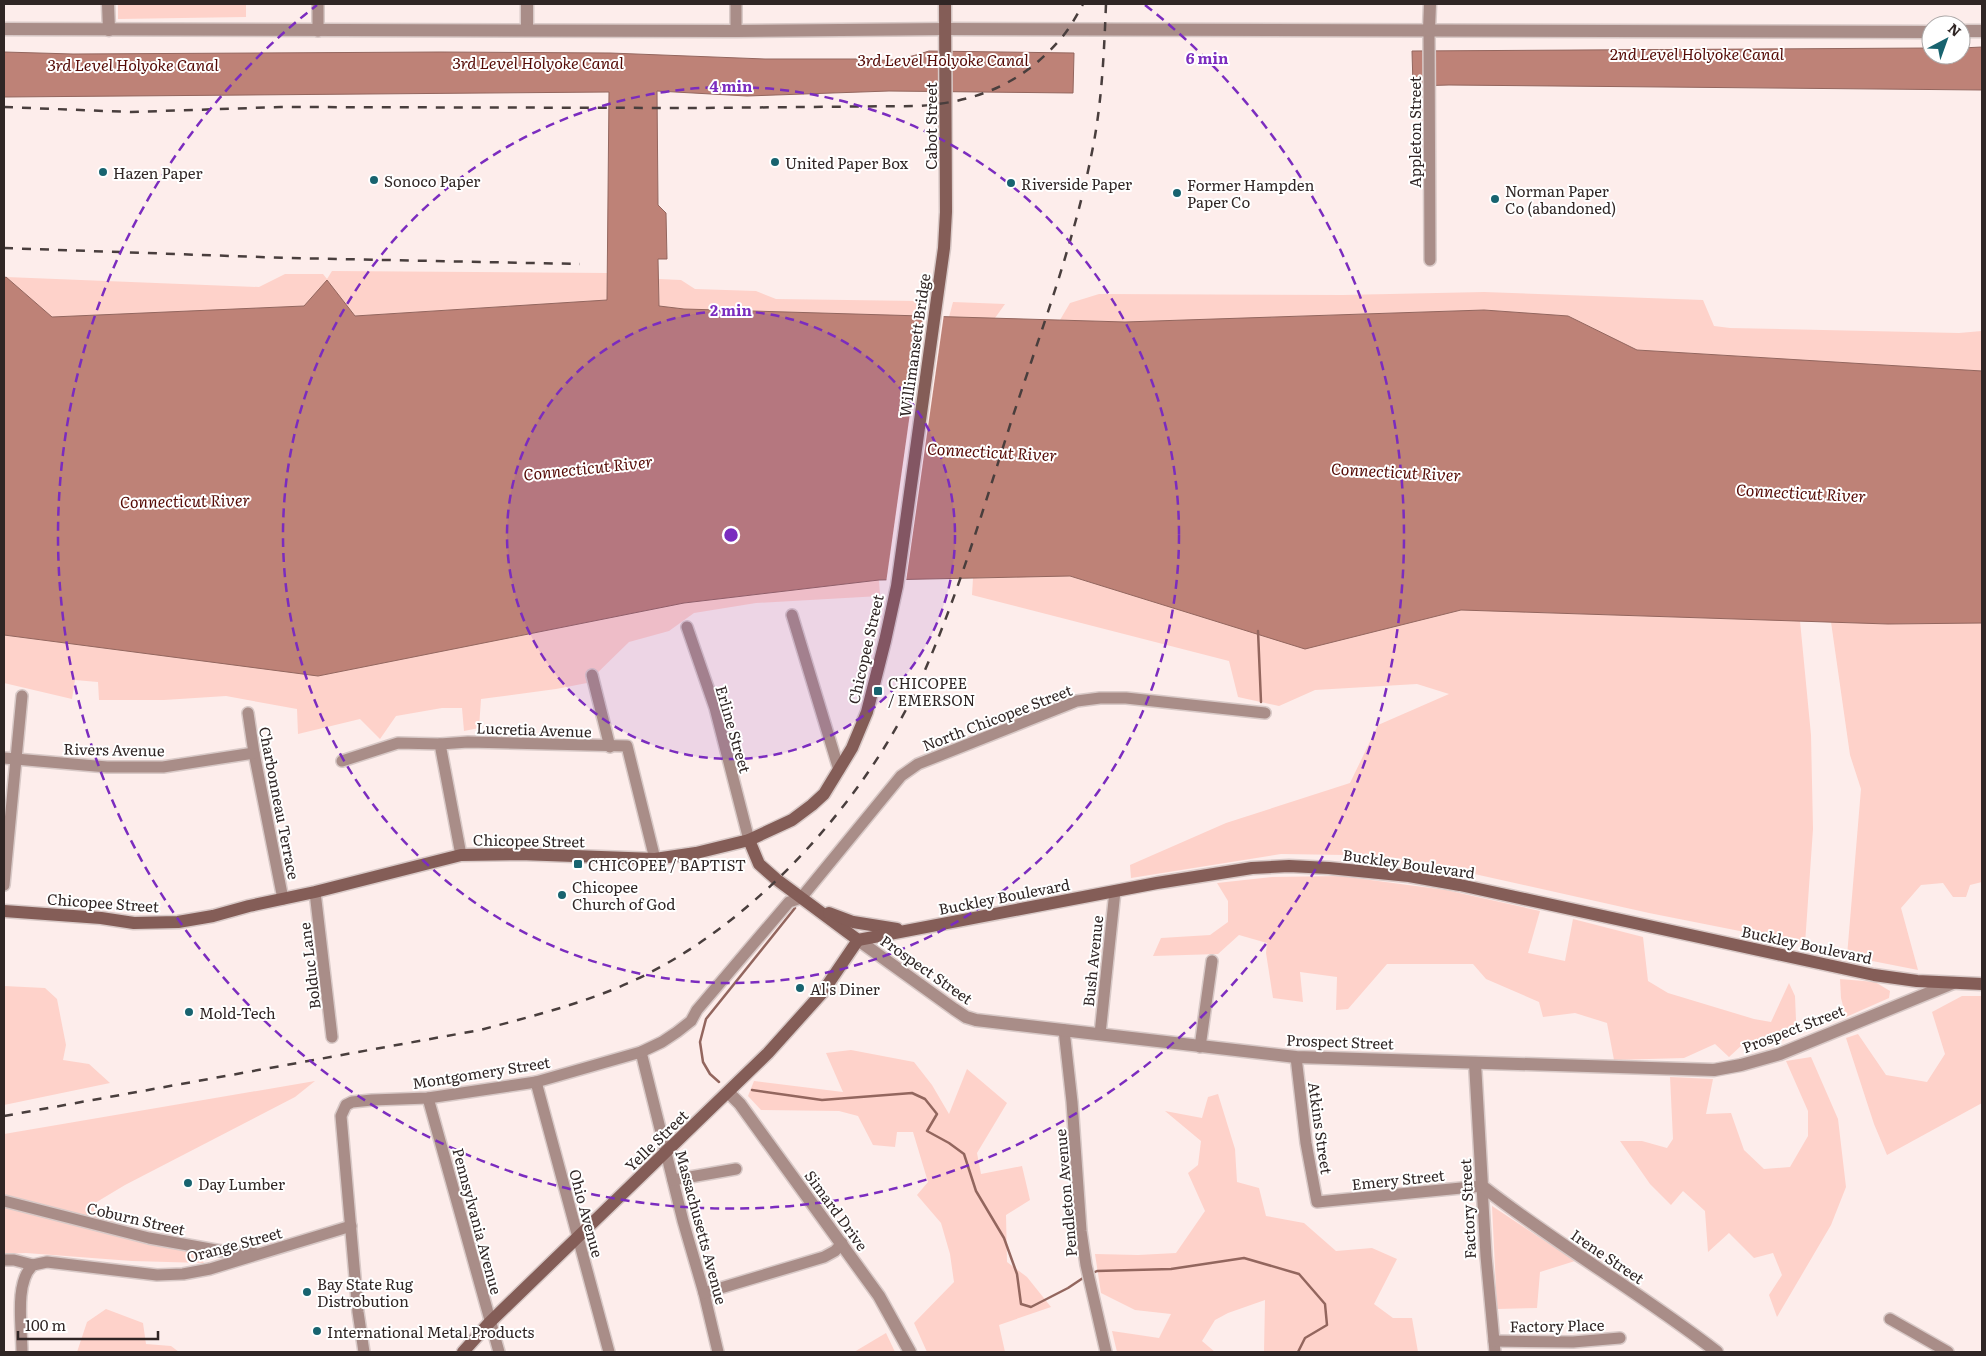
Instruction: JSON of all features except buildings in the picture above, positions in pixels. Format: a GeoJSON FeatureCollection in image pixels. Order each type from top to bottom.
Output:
{"type":"FeatureCollection","features":[{"type":"Feature","properties":{"kind":"main road","name":"Cabot Street"},"geometry":{"type":"LineString","coordinates":[[944,248],[946,212],[945,4]]}},
{"type":"Feature","properties":{"kind":"main road","name":"Willimansett Bridge"},"geometry":{"type":"LineString","coordinates":[[897,586],[944,248]]}},
{"type":"Feature","properties":{"kind":"main road","name":"Chicopee Street"},"geometry":{"type":"LineString","coordinates":[[4,911],[101,918],[134,923],[178,922],[213,916],[315,892],[461,854],[520,854],[655,859],[696,853],[749,840],[792,820],[812,805],[824,794],[852,748],[867,712],[897,586]]}},
{"type":"Feature","properties":{"kind":"main road","name":"Prospect Street"},"geometry":{"type":"LineString","coordinates":[[749,840],[759,864],[858,940]]}},
{"type":"Feature","properties":{"kind":"main road","name":"Buckley Boulevard"},"geometry":{"type":"LineString","coordinates":[[858,940],[1214,873],[1290,866],[1409,876],[1521,898],[1823,966],[1874,975],[1953,983]]}},
{"type":"Feature","properties":{"kind":"main road"},"geometry":{"type":"LineString","coordinates":[[813,906],[853,922],[876,927],[912,930]]}},
{"type":"Feature","properties":{"kind":"main road","name":"Yelle Street"},"geometry":{"type":"LineString","coordinates":[[463,1352],[490,1322],[729,1092],[793,1027],[822,993],[858,940]]}},
{"type":"Feature","properties":{"kind":"main road","name":"Prospect Street"},"geometry":{"type":"LineString","coordinates":[[1953,983],[1982,984]]}},
{"type":"Feature","properties":{"kind":"street"},"geometry":{"type":"LineString","coordinates":[[108,4],[109,30]]}},
{"type":"Feature","properties":{"kind":"street"},"geometry":{"type":"LineString","coordinates":[[318,4],[318,31]]}},
{"type":"Feature","properties":{"kind":"street"},"geometry":{"type":"LineString","coordinates":[[527,4],[527,30]]}},
{"type":"Feature","properties":{"kind":"street"},"geometry":{"type":"LineString","coordinates":[[736,4],[736,31]]}},
{"type":"Feature","properties":{"kind":"street","name":"Appleton Street"},"geometry":{"type":"LineString","coordinates":[[1430,4],[1430,260]]}},
{"type":"Feature","properties":{"kind":"street"},"geometry":{"type":"LineString","coordinates":[[4,29],[1429,35],[1921,32]]}},
{"type":"Feature","properties":{"kind":"street"},"geometry":{"type":"LineString","coordinates":[[792,615],[839,770]]}},
{"type":"Feature","properties":{"kind":"street","name":"Erline Street"},"geometry":{"type":"LineString","coordinates":[[687,627],[715,708],[749,840]]}},
{"type":"Feature","properties":{"kind":"street"},"geometry":{"type":"LineString","coordinates":[[592,676],[610,747]]}},
{"type":"Feature","properties":{"kind":"street"},"geometry":{"type":"LineString","coordinates":[[4,885],[9,759],[22,696]]}},
{"type":"Feature","properties":{"kind":"street","name":"North Chicopee Street"},"geometry":{"type":"LineString","coordinates":[[801,898],[901,776],[918,764],[987,735],[1077,701],[1100,698],[1145,700],[1265,713]]}},
{"type":"Feature","properties":{"kind":"street","name":"Charbonneau Terrace"},"geometry":{"type":"LineString","coordinates":[[248,712],[254,753],[283,899]]}},
{"type":"Feature","properties":{"kind":"street","name":"Lucretia Avenue"},"geometry":{"type":"LineString","coordinates":[[342,760],[398,743],[495,742],[610,747],[627,746],[655,859]]}},
{"type":"Feature","properties":{"kind":"street"},"geometry":{"type":"LineString","coordinates":[[440,744],[461,854]]}},
{"type":"Feature","properties":{"kind":"street","name":"Rivers Avenue"},"geometry":{"type":"LineString","coordinates":[[9,759],[107,767],[163,767],[254,753]]}},
{"type":"Feature","properties":{"kind":"street","name":"Bush Avenue"},"geometry":{"type":"LineString","coordinates":[[1100,1034],[1115,891]]}},
{"type":"Feature","properties":{"kind":"street","name":"Bolduc Lane"},"geometry":{"type":"LineString","coordinates":[[315,892],[332,1037]]}},
{"type":"Feature","properties":{"kind":"street","name":"Montgomery Street"},"geometry":{"type":"LineString","coordinates":[[364,1352],[358,1312],[341,1116],[346,1105],[352,1102],[428,1098],[536,1082],[641,1052],[662,1042],[691,1021],[697,1010],[789,902],[801,898]]}},
{"type":"Feature","properties":{"kind":"street","name":"Prospect Street"},"geometry":{"type":"LineString","coordinates":[[858,940],[966,1017],[976,1020],[1296,1057],[1714,1070],[1741,1066],[1780,1054],[1953,983]]}},
{"type":"Feature","properties":{"kind":"street"},"geometry":{"type":"LineString","coordinates":[[1200,1046],[1212,961]]}},
{"type":"Feature","properties":{"kind":"street","name":"Pendleton Avenue"},"geometry":{"type":"LineString","coordinates":[[1064,1030],[1072,1102],[1081,1231],[1086,1265],[1106,1352]]}},
{"type":"Feature","properties":{"kind":"street","name":"Massachusetts Avenue"},"geometry":{"type":"LineString","coordinates":[[641,1052],[718,1352]]}},
{"type":"Feature","properties":{"kind":"street","name":"Atkins Street"},"geometry":{"type":"LineString","coordinates":[[1296,1057],[1306,1143],[1317,1202]]}},
{"type":"Feature","properties":{"kind":"street","name":"Factory Street"},"geometry":{"type":"LineString","coordinates":[[1475,1063],[1486,1256],[1494,1347]]}},
{"type":"Feature","properties":{"kind":"street","name":"Ohio Avenue"},"geometry":{"type":"LineString","coordinates":[[536,1082],[609,1352]]}},
{"type":"Feature","properties":{"kind":"street","name":"Simard Drive"},"geometry":{"type":"LineString","coordinates":[[729,1092],[740,1104],[879,1296],[910,1352]]}},
{"type":"Feature","properties":{"kind":"street","name":"Pennsylvania Avenue"},"geometry":{"type":"LineString","coordinates":[[428,1098],[499,1352]]}},
{"type":"Feature","properties":{"kind":"street"},"geometry":{"type":"LineString","coordinates":[[673,1180],[736,1169]]}},
{"type":"Feature","properties":{"kind":"street","name":"Emery Street"},"geometry":{"type":"LineString","coordinates":[[1317,1202],[1482,1186]]}},
{"type":"Feature","properties":{"kind":"street","name":"Irene Street"},"geometry":{"type":"LineString","coordinates":[[1482,1186],[1549,1236],[1685,1328],[1717,1352]]}},
{"type":"Feature","properties":{"kind":"street","name":"Coburn Street"},"geometry":{"type":"LineString","coordinates":[[4,1201],[149,1238],[227,1252],[262,1253]]}},
{"type":"Feature","properties":{"kind":"street","name":"Orange Street"},"geometry":{"type":"LineString","coordinates":[[4,1260],[14,1260],[33,1265],[47,1262],[150,1274],[183,1274],[210,1269],[351,1226]]}},
{"type":"Feature","properties":{"kind":"street"},"geometry":{"type":"LineString","coordinates":[[704,1293],[824,1257],[835,1251],[842,1243]]}},
{"type":"Feature","properties":{"kind":"street"},"geometry":{"type":"LineString","coordinates":[[22,1352],[21,1286],[27,1271],[33,1265]]}},
{"type":"Feature","properties":{"kind":"street"},"geometry":{"type":"LineString","coordinates":[[1890,1319],[1948,1352]]}},
{"type":"Feature","properties":{"kind":"street","name":"Factory Place"},"geometry":{"type":"LineString","coordinates":[[1494,1347],[1620,1338]]}},
{"type":"Feature","properties":{"kind":"shaded area"},"geometry":{"type":"Polygon","coordinates":[[[118,4],[246,4],[246,17],[118,19],[118,4]]]}},
{"type":"Feature","properties":{"kind":"shaded area"},"geometry":{"type":"Polygon","coordinates":[[[332,271],[607,273],[607,300],[355,316],[304,306],[52,317],[6,277],[259,287],[285,274],[323,274],[327,279],[332,271]]]}},
{"type":"Feature","properties":{"kind":"shaded area"},"geometry":{"type":"Polygon","coordinates":[[[659,279],[681,280],[695,289],[756,291],[776,299],[918,301],[921,316],[684,309],[659,306],[659,279]]]}},
{"type":"Feature","properties":{"kind":"shaded area"},"geometry":{"type":"Polygon","coordinates":[[[1484,292],[1703,300],[1714,326],[1730,328],[1959,333],[1982,331],[1982,371],[1637,350],[1568,316],[1484,310],[1125,322],[1060,320],[1070,303],[1099,294],[1343,295],[1484,292]]]}},
{"type":"Feature","properties":{"kind":"shaded area"},"geometry":{"type":"Polygon","coordinates":[[[953,302],[1005,304],[995,318],[949,317],[953,302]]]}},
{"type":"Feature","properties":{"kind":"shaded area"},"geometry":{"type":"Polygon","coordinates":[[[1070,576],[1305,648],[1461,610],[1800,621],[1811,735],[1813,829],[1805,944],[1649,913],[1461,871],[1345,855],[1281,854],[1131,878],[1130,865],[1226,823],[1350,783],[1378,725],[1449,694],[1417,684],[1315,690],[1279,706],[1238,697],[1229,661],[972,595],[973,578],[1070,576]]]}},
{"type":"Feature","properties":{"kind":"shaded area"},"geometry":{"type":"Polygon","coordinates":[[[879,580],[880,596],[756,603],[694,613],[669,631],[629,642],[587,683],[481,699],[479,728],[464,731],[462,708],[442,708],[396,716],[380,739],[360,719],[298,734],[297,709],[226,696],[164,700],[99,700],[98,682],[75,680],[72,699],[4,683],[4,635],[318,676],[684,603],[879,580]]]}},
{"type":"Feature","properties":{"kind":"shaded area"},"geometry":{"type":"Polygon","coordinates":[[[1831,622],[1888,624],[1982,623],[1982,882],[1970,885],[1966,897],[1953,897],[1943,883],[1921,885],[1901,908],[1918,970],[1847,956],[1861,789],[1850,755],[1831,622]]]}},
{"type":"Feature","properties":{"kind":"shaded area"},"geometry":{"type":"Polygon","coordinates":[[[1340,876],[1446,890],[1540,911],[1528,953],[1565,961],[1573,919],[1643,937],[1648,981],[1668,993],[1754,1019],[1771,1022],[1789,983],[1795,996],[1796,1020],[1803,1031],[1774,1045],[1742,1045],[1729,1057],[1715,1044],[1684,1058],[1614,1060],[1607,1023],[1575,1013],[1543,1017],[1539,1002],[1486,979],[1473,964],[1387,964],[1348,1009],[1336,1010],[1337,977],[1300,972],[1303,1002],[1273,998],[1266,953],[1267,943],[1239,935],[1218,954],[1153,956],[1161,938],[1210,935],[1228,922],[1228,901],[1217,883],[1272,877],[1340,876]]]}},
{"type":"Feature","properties":{"kind":"shaded area"},"geometry":{"type":"Polygon","coordinates":[[[1840,979],[1875,982],[1890,991],[1889,998],[1846,1017],[1841,998],[1840,979]]]}},
{"type":"Feature","properties":{"kind":"shaded area"},"geometry":{"type":"Polygon","coordinates":[[[4,986],[45,988],[57,999],[66,1045],[63,1060],[89,1064],[110,1083],[4,1105],[4,986]]]}},
{"type":"Feature","properties":{"kind":"shaded area"},"geometry":{"type":"Polygon","coordinates":[[[1962,996],[1982,996],[1982,1103],[1887,1155],[1874,1124],[1846,1038],[1858,1034],[1886,1075],[1927,1082],[1945,1054],[1932,1012],[1962,996]]]}},
{"type":"Feature","properties":{"kind":"shaded area"},"geometry":{"type":"Polygon","coordinates":[[[851,1050],[914,1062],[932,1085],[949,1114],[967,1069],[1007,1103],[977,1153],[981,1174],[1022,1166],[1030,1200],[1006,1215],[1007,1262],[1027,1277],[1051,1307],[999,1325],[1005,1352],[927,1352],[914,1323],[954,1282],[950,1254],[941,1223],[917,1195],[928,1182],[913,1132],[897,1132],[895,1147],[873,1145],[858,1116],[839,1111],[761,1110],[748,1096],[754,1081],[843,1092],[826,1053],[851,1050]]]}},
{"type":"Feature","properties":{"kind":"shaded area"},"geometry":{"type":"Polygon","coordinates":[[[1811,1057],[1838,1119],[1846,1187],[1831,1225],[1777,1317],[1769,1295],[1782,1275],[1773,1253],[1754,1258],[1729,1233],[1708,1252],[1705,1211],[1683,1191],[1671,1205],[1650,1184],[1620,1141],[1642,1141],[1667,1148],[1673,1139],[1670,1077],[1713,1079],[1706,1114],[1731,1113],[1744,1150],[1764,1169],[1790,1167],[1808,1136],[1808,1111],[1786,1061],[1811,1057]]]}},
{"type":"Feature","properties":{"kind":"shaded area"},"geometry":{"type":"Polygon","coordinates":[[[315,1081],[295,1097],[125,1185],[95,1203],[98,1216],[197,1253],[204,1263],[132,1261],[26,1253],[4,1254],[4,1134],[315,1081]]]}},
{"type":"Feature","properties":{"kind":"shaded area"},"geometry":{"type":"Polygon","coordinates":[[[1218,1094],[1235,1149],[1237,1182],[1259,1188],[1266,1216],[1304,1223],[1336,1251],[1372,1248],[1397,1259],[1374,1304],[1393,1318],[1412,1318],[1418,1352],[1264,1352],[1265,1300],[1228,1313],[1215,1320],[1202,1341],[1215,1352],[1117,1352],[1112,1331],[1159,1338],[1171,1314],[1135,1310],[1101,1293],[1095,1254],[1138,1255],[1176,1253],[1205,1211],[1188,1173],[1198,1165],[1201,1141],[1165,1111],[1202,1118],[1208,1097],[1218,1094]]]}},
{"type":"Feature","properties":{"kind":"shaded area"},"geometry":{"type":"Polygon","coordinates":[[[1492,1206],[1575,1261],[1540,1272],[1537,1308],[1497,1309],[1492,1206]]]}},
{"type":"Feature","properties":{"kind":"shaded area"},"geometry":{"type":"Polygon","coordinates":[[[106,1309],[143,1323],[146,1344],[171,1346],[179,1352],[77,1352],[87,1322],[106,1309]]]}},
{"type":"Feature","properties":{"kind":"shaded area"},"geometry":{"type":"Polygon","coordinates":[[[886,1333],[895,1352],[854,1352],[886,1333]]]}},
{"type":"Feature","properties":{"kind":"water","name":"2nd Level Holyoke Canal"},"geometry":{"type":"Polygon","coordinates":[[[1982,47],[1982,90],[1413,86],[1412,51],[1921,48],[1921,65],[1971,65],[1971,48],[1982,47]]]}},
{"type":"Feature","properties":{"kind":"water"},"geometry":{"type":"Polygon","coordinates":[[[929,51],[1074,53],[1073,93],[889,91],[747,96],[657,91],[658,205],[666,213],[667,259],[658,259],[659,306],[684,309],[1125,322],[1484,310],[1568,316],[1637,350],[1982,371],[1982,623],[1888,624],[1461,610],[1305,649],[1070,576],[879,580],[684,603],[318,676],[4,635],[4,278],[6,277],[52,317],[304,306],[327,280],[355,316],[607,300],[609,92],[4,97],[4,52],[73,54],[610,53],[765,59],[893,60],[929,51]]]}},
{"type":"Feature","properties":{"kind":"pier"},"geometry":{"type":"Polygon","coordinates":[[[924,314],[944,314],[906,582],[886,583],[924,314]]]}},
{"type":"Feature","properties":{"kind":"waterway"},"geometry":{"type":"LineString","coordinates":[[1258,631],[1261,702]]}},
{"type":"Feature","properties":{"kind":"waterway"},"geometry":{"type":"LineString","coordinates":[[719,1082],[710,1074],[703,1062],[700,1042],[706,1019],[795,908]]}},
{"type":"Feature","properties":{"kind":"waterway"},"geometry":{"type":"LineString","coordinates":[[752,1090],[822,1100],[912,1093],[925,1099],[937,1114],[927,1131],[964,1154],[976,1191],[1004,1238],[1017,1274],[1021,1304],[1031,1307],[1068,1288],[1086,1276]]}},
{"type":"Feature","properties":{"kind":"waterway"},"geometry":{"type":"LineString","coordinates":[[1091,1274],[1097,1271],[1171,1269],[1244,1258],[1299,1274],[1325,1304],[1327,1325],[1305,1338],[1298,1352]]}},
{"type":"Feature","properties":{"kind":"railway"},"geometry":{"type":"LineString","coordinates":[[4,107],[131,112],[281,107],[693,108],[918,106],[940,104],[980,94],[1016,78],[1048,52],[1063,36],[1083,4]]}},
{"type":"Feature","properties":{"kind":"railway"},"geometry":{"type":"LineString","coordinates":[[4,1116],[480,1030],[567,1006],[631,982],[694,947],[736,916],[775,881],[812,843],[846,802],[877,759],[903,715],[925,670],[950,608],[1056,287],[1085,186],[1098,115],[1106,4]]}},
{"type":"Feature","properties":{"kind":"railway"},"geometry":{"type":"LineString","coordinates":[[4,248],[289,258],[580,264]]}},
{"type":"Feature","properties":{"kind":"place","name":"United Paper Box"},"geometry":{"type":"Point","coordinates":[775,162]}},
{"type":"Feature","properties":{"kind":"place","name":"Hazen Paper"},"geometry":{"type":"Point","coordinates":[103,172]}},
{"type":"Feature","properties":{"kind":"place","name":"Sonoco Paper"},"geometry":{"type":"Point","coordinates":[374,180]}},
{"type":"Feature","properties":{"kind":"place","name":"Riverside Paper"},"geometry":{"type":"Point","coordinates":[1011,183]}},
{"type":"Feature","properties":{"kind":"place","name":"Former Hampden Paper Co"},"geometry":{"type":"Point","coordinates":[1177,193]}},
{"type":"Feature","properties":{"kind":"place","name":"Norman Paper Co (abandoned)"},"geometry":{"type":"Point","coordinates":[1495,199]}},
{"type":"Feature","properties":{"kind":"place","name":"CHICOPEE / EMERSON"},"geometry":{"type":"Point","coordinates":[878,691]}},
{"type":"Feature","properties":{"kind":"place","name":"CHICOPEE / BAPTIST"},"geometry":{"type":"Point","coordinates":[578,864]}},
{"type":"Feature","properties":{"kind":"place","name":"Chicopee Church of God"},"geometry":{"type":"Point","coordinates":[562,895]}},
{"type":"Feature","properties":{"kind":"place","name":"Al's Diner"},"geometry":{"type":"Point","coordinates":[800,988]}},
{"type":"Feature","properties":{"kind":"place","name":"Mold-Tech"},"geometry":{"type":"Point","coordinates":[189,1012]}},
{"type":"Feature","properties":{"kind":"place","name":"Day Lumber"},"geometry":{"type":"Point","coordinates":[188,1183]}},
{"type":"Feature","properties":{"kind":"place","name":"Bay State Rug Distrobution"},"geometry":{"type":"Point","coordinates":[307,1292]}},
{"type":"Feature","properties":{"kind":"place","name":"International Metal Products"},"geometry":{"type":"Point","coordinates":[317,1331]}},
{"type":"Feature","properties":{"kind":"water label","name":"3rd Level Holyoke Canal"},"geometry":{"type":"Point","coordinates":[943,59]}},
{"type":"Feature","properties":{"kind":"water label","name":"3rd Level Holyoke Canal"},"geometry":{"type":"Point","coordinates":[538,62]}},
{"type":"Feature","properties":{"kind":"water label","name":"3rd Level Holyoke Canal"},"geometry":{"type":"Point","coordinates":[133,64]}},
{"type":"Feature","properties":{"kind":"water label","name":"Connecticut River"},"geometry":{"type":"Point","coordinates":[992,451]}},
{"type":"Feature","properties":{"kind":"water label","name":"Connecticut River"},"geometry":{"type":"Point","coordinates":[588,467]}},
{"type":"Feature","properties":{"kind":"water label","name":"Connecticut River"},"geometry":{"type":"Point","coordinates":[1396,471]}},
{"type":"Feature","properties":{"kind":"water label","name":"Connecticut River"},"geometry":{"type":"Point","coordinates":[1801,492]}},
{"type":"Feature","properties":{"kind":"water label","name":"Connecticut River"},"geometry":{"type":"Point","coordinates":[185,500]}}]}
